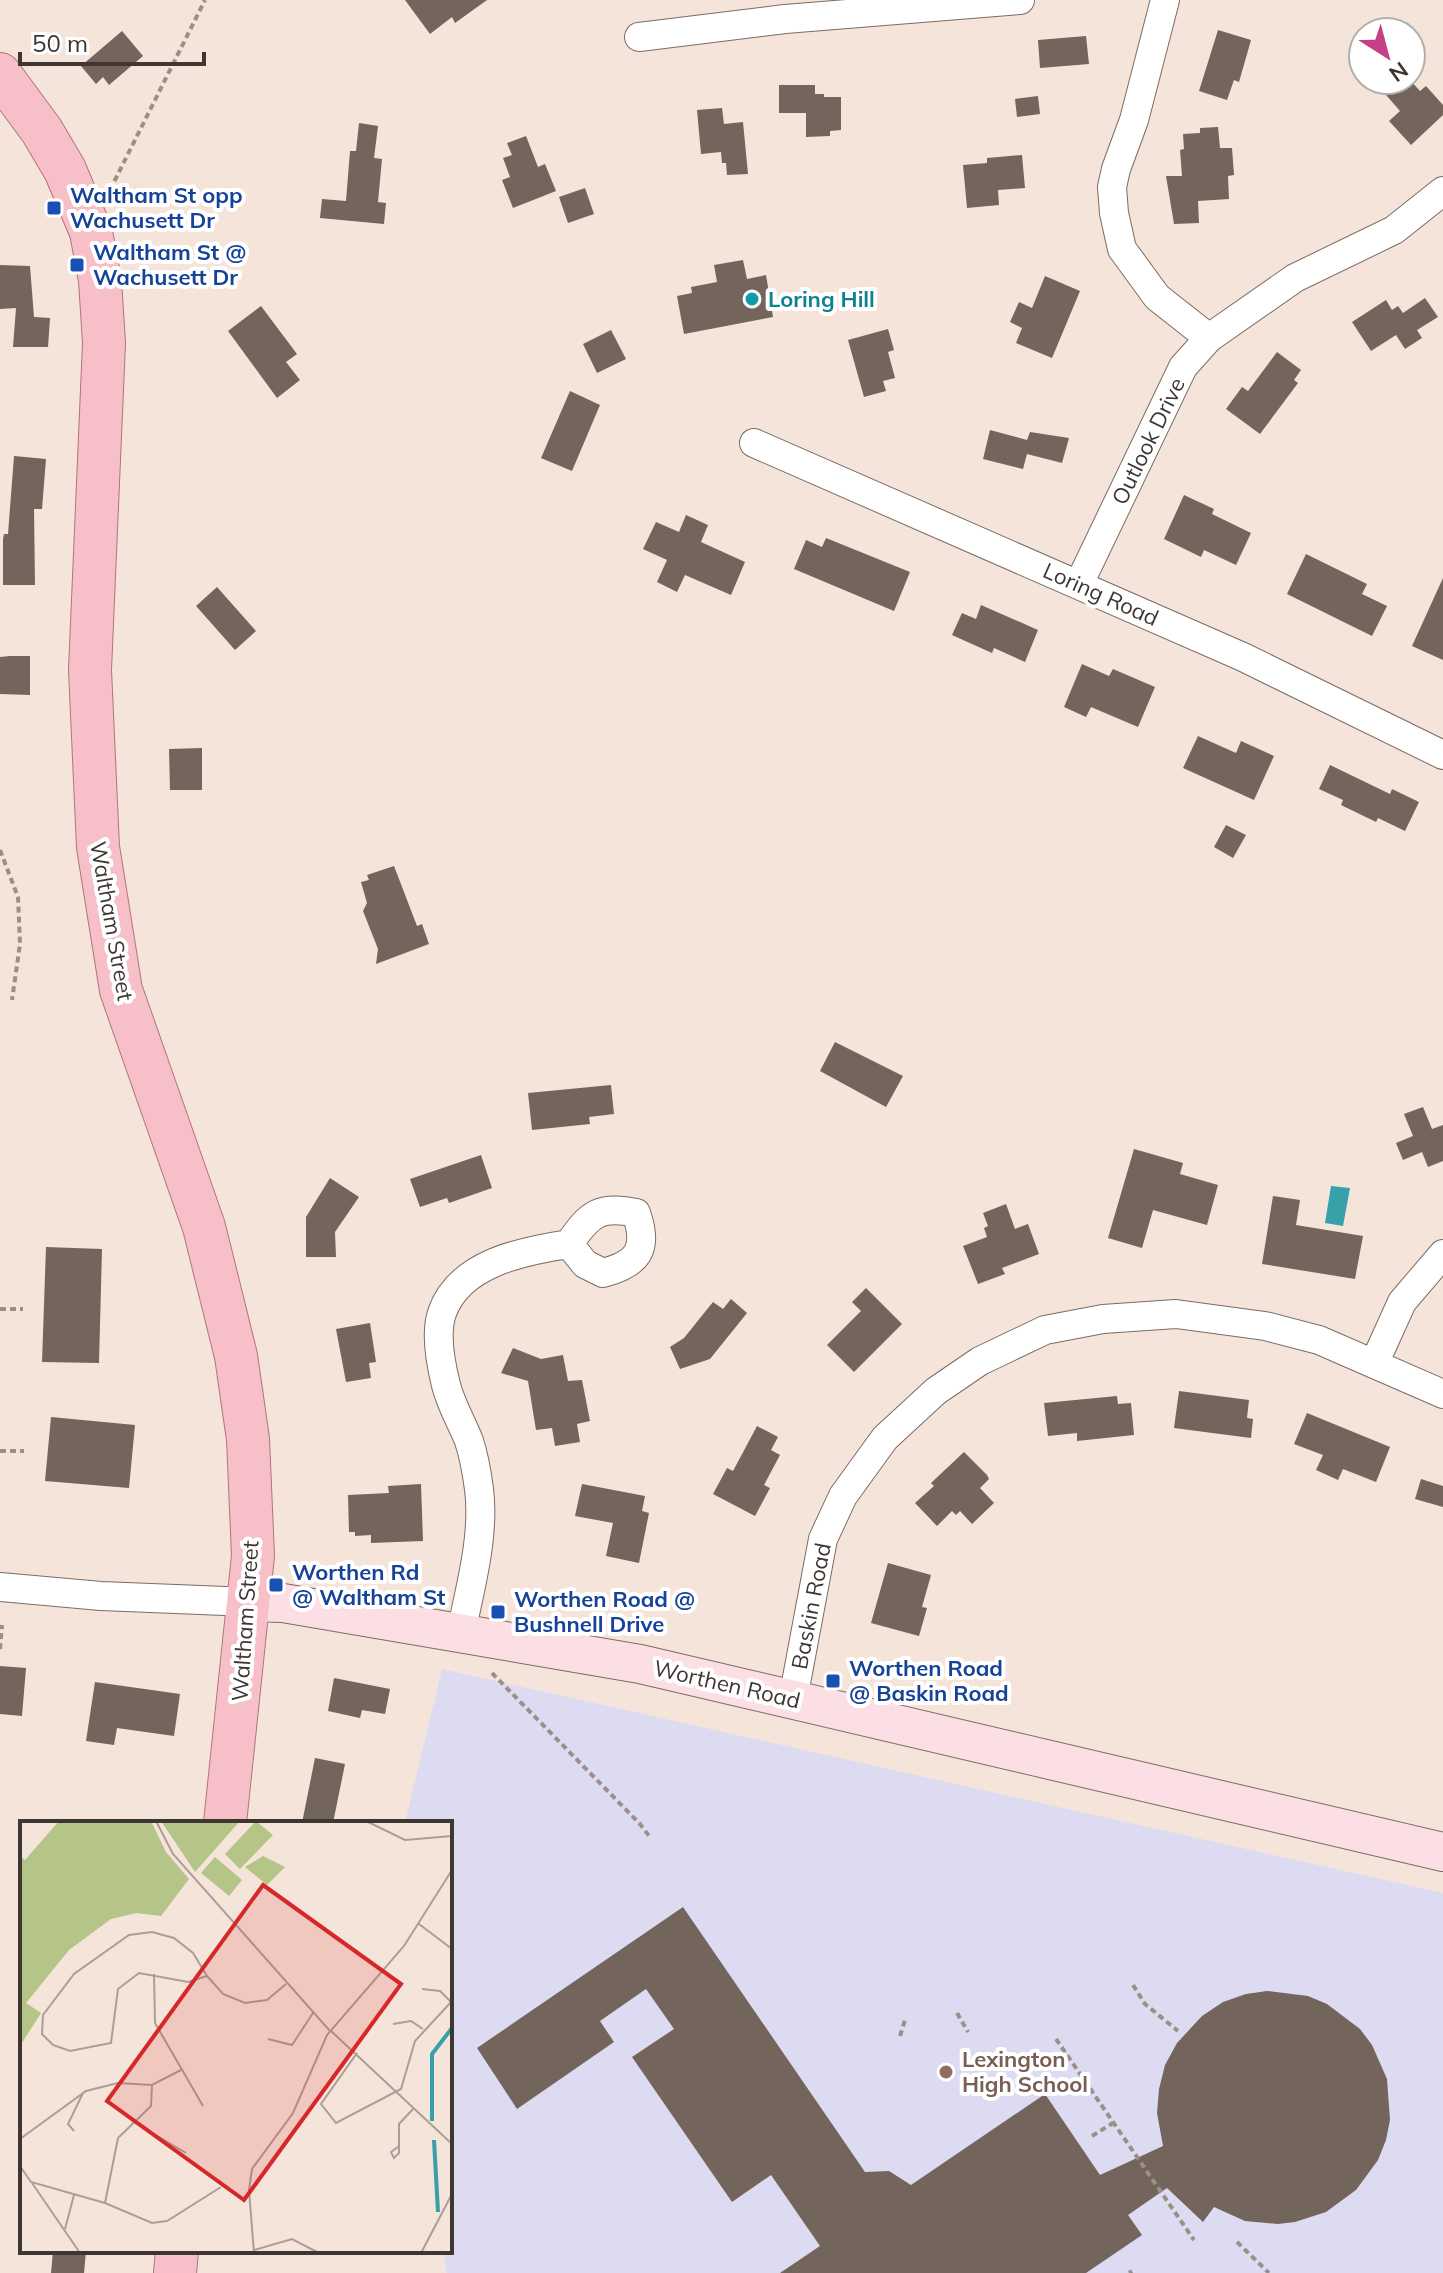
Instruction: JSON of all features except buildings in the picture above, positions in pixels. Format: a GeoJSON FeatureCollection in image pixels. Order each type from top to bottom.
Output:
{"type":"FeatureCollection","features":[{"type":"Feature","properties":{"kind":"main road","name":"Waltham Street"},"geometry":{"type":"LineString","coordinates":[[0,74],[54,151],[74,190],[91,232],[100,280],[104,343],[90,670],[98,847],[121,990],[204,1227],[236,1356],[248,1439],[253,1556],[225,1821]]}},
{"type":"Feature","properties":{"kind":"main road","name":"Worthen Road"},"geometry":{"type":"LineString","coordinates":[[250,1602],[283,1603],[640,1664],[1443,1852]]}},
{"type":"Feature","properties":{"kind":"main road"},"geometry":{"type":"LineString","coordinates":[[175,2273],[177,2253]]}},
{"type":"Feature","properties":{"kind":"street"},"geometry":{"type":"LineString","coordinates":[[639,37],[785,19],[1020,0]]}},
{"type":"Feature","properties":{"kind":"street"},"geometry":{"type":"LineString","coordinates":[[1165,0],[1134,120],[1116,169],[1112,187],[1114,213],[1122,249],[1157,297],[1209,338]]}},
{"type":"Feature","properties":{"kind":"street","name":"Outlook Drive"},"geometry":{"type":"LineString","coordinates":[[1079,584],[1183,367],[1209,338],[1295,278],[1394,230],[1443,191]]}},
{"type":"Feature","properties":{"kind":"street","name":"Loring Road"},"geometry":{"type":"LineString","coordinates":[[754,443],[1243,657],[1443,755]]}},
{"type":"Feature","properties":{"kind":"street"},"geometry":{"type":"LineString","coordinates":[[461,1633],[477,1546],[479,1492],[470,1444],[446,1387],[440,1346],[441,1314],[458,1284],[489,1265],[540,1248],[569,1244]]}},
{"type":"Feature","properties":{"kind":"street"},"geometry":{"type":"LineString","coordinates":[[1374,1364],[1402,1302],[1443,1254]]}},
{"type":"Feature","properties":{"kind":"street","name":"Baskin Road"},"geometry":{"type":"LineString","coordinates":[[793,1699],[823,1539],[843,1496],[894,1429],[936,1391],[980,1361],[1045,1330],[1103,1319],[1176,1314],[1265,1326],[1319,1340],[1443,1394]]}},
{"type":"Feature","properties":{"kind":"street","name":"Worthen Road"},"geometry":{"type":"LineString","coordinates":[[0,1587],[101,1596],[250,1602]]}},
{"type":"Feature","properties":{"kind":"path"},"geometry":{"type":"LineString","coordinates":[[91,232],[205,0]]}},
{"type":"Feature","properties":{"kind":"path"},"geometry":{"type":"LineString","coordinates":[[0,850],[18,897],[20,944],[12,1000]]}},
{"type":"Feature","properties":{"kind":"path"},"geometry":{"type":"LineString","coordinates":[[0,1309],[23,1309]]}},
{"type":"Feature","properties":{"kind":"path"},"geometry":{"type":"LineString","coordinates":[[0,1451],[24,1451]]}},
{"type":"Feature","properties":{"kind":"path"},"geometry":{"type":"LineString","coordinates":[[0,1649],[2,1625]]}},
{"type":"Feature","properties":{"kind":"path"},"geometry":{"type":"LineString","coordinates":[[492,1673],[649,1836]]}},
{"type":"Feature","properties":{"kind":"path"},"geometry":{"type":"LineString","coordinates":[[1133,1985],[1145,2004],[1178,2031]]}},
{"type":"Feature","properties":{"kind":"path"},"geometry":{"type":"LineString","coordinates":[[957,2013],[968,2032]]}},
{"type":"Feature","properties":{"kind":"path"},"geometry":{"type":"LineString","coordinates":[[900,2036],[906,2017]]}},
{"type":"Feature","properties":{"kind":"path"},"geometry":{"type":"LineString","coordinates":[[1056,2039],[1194,2240]]}},
{"type":"Feature","properties":{"kind":"path"},"geometry":{"type":"LineString","coordinates":[[1092,2136],[1113,2123]]}},
{"type":"Feature","properties":{"kind":"path"},"geometry":{"type":"LineString","coordinates":[[1237,2242],[1269,2273]]}},
{"type":"Feature","properties":{"kind":"shaded area","name":"Lexington High School"},"geometry":{"type":"Polygon","coordinates":[[[442,1669],[1443,1893],[1443,2273],[447,2273],[443,2253],[452,2253],[452,1821],[405,1821],[442,1669]]]}},
{"type":"Feature","properties":{"kind":"water"},"geometry":{"type":"Polygon","coordinates":[[[1331,1186],[1350,1188],[1343,1226],[1325,1223],[1331,1186]]]}},
{"type":"Feature","properties":{"kind":"place","name":"Waltham St opp Wachusett Dr"},"geometry":{"type":"Point","coordinates":[54,208]}},
{"type":"Feature","properties":{"kind":"place","name":"Waltham St @ Wachusett Dr"},"geometry":{"type":"Point","coordinates":[77,265]}},
{"type":"Feature","properties":{"kind":"place","name":"Loring Hill"},"geometry":{"type":"Point","coordinates":[752,299]}},
{"type":"Feature","properties":{"kind":"place","name":"Worthen Rd @ Waltham St"},"geometry":{"type":"Point","coordinates":[276,1585]}},
{"type":"Feature","properties":{"kind":"place","name":"Worthen Road @ Bushnell Drive"},"geometry":{"type":"Point","coordinates":[498,1612]}},
{"type":"Feature","properties":{"kind":"place","name":"Worthen Road @ Baskin Road"},"geometry":{"type":"Point","coordinates":[833,1681]}},
{"type":"Feature","properties":{"kind":"place","name":"Lexington High School"},"geometry":{"type":"Point","coordinates":[946,2072]}}]}
